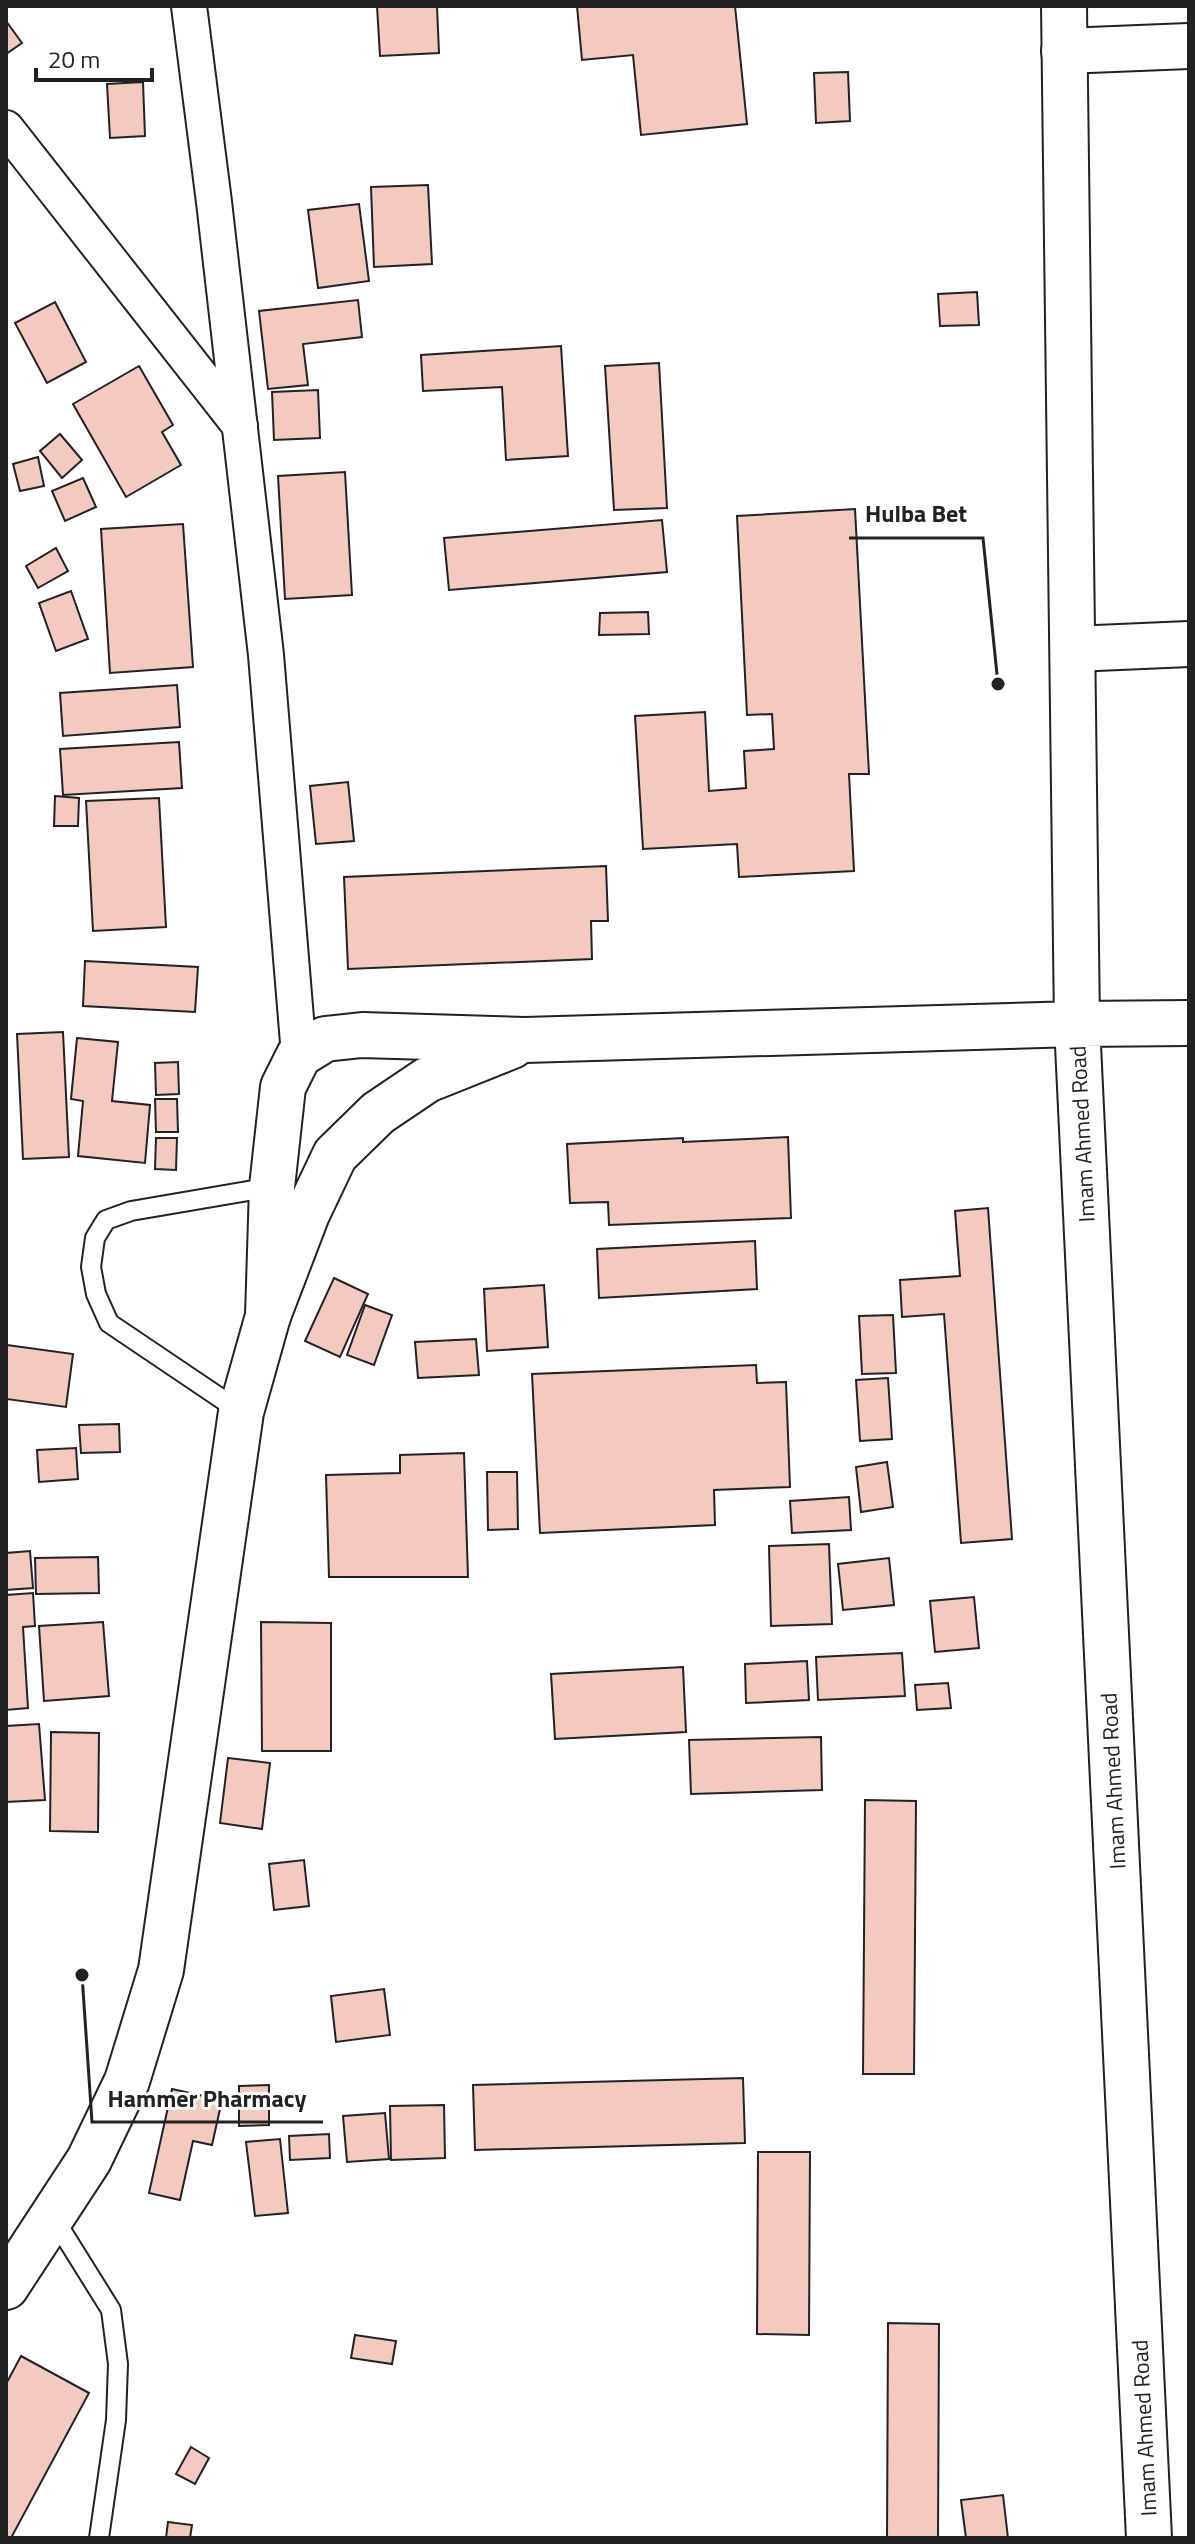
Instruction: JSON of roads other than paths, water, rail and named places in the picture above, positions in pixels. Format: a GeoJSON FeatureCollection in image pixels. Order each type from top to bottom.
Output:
{"type":"FeatureCollection","features":[{"type":"Feature","properties":{"kind":"main road","name":"Imam Ahmed Road"},"geometry":{"type":"LineString","coordinates":[[1064,6],[1077,1024],[1149,2538]]}},
{"type":"Feature","properties":{"kind":"main road"},"geometry":{"type":"LineString","coordinates":[[1064,51],[1189,46]]}},
{"type":"Feature","properties":{"kind":"main road"},"geometry":{"type":"LineString","coordinates":[[1073,649],[1189,644]]}},
{"type":"Feature","properties":{"kind":"main road"},"geometry":{"type":"LineString","coordinates":[[268,1316],[272,1187],[283,1087],[299,1055],[325,1039],[362,1035],[525,1040],[1189,1023]]}},
{"type":"Feature","properties":{"kind":"main road"},"geometry":{"type":"LineString","coordinates":[[6,2287],[89,2160],[127,2081],[161,1970],[241,1412],[268,1316],[307,1214],[335,1155],[378,1113],[427,1080],[525,1040]]}},
{"type":"Feature","properties":{"kind":"street"},"geometry":{"type":"LineString","coordinates":[[189,6],[266,655],[299,1055]]}},
{"type":"Feature","properties":{"kind":"street"},"geometry":{"type":"LineString","coordinates":[[6,128],[240,426]]}},
{"type":"Feature","properties":{"kind":"lane"},"geometry":{"type":"LineString","coordinates":[[241,1412],[109,1323],[96,1294],[91,1267],[93,1252],[95,1238],[106,1220],[131,1211],[272,1187]]}},
{"type":"Feature","properties":{"kind":"lane"},"geometry":{"type":"LineString","coordinates":[[53,2217],[111,2310],[118,2364],[116,2420],[99,2538]]}},
{"type":"Feature","properties":{"kind":"place","name":"Hulba Bet"},"geometry":{"type":"Point","coordinates":[998,684]}},
{"type":"Feature","properties":{"kind":"place","name":"Hammer Pharmacy"},"geometry":{"type":"Point","coordinates":[82,1975]}}]}
